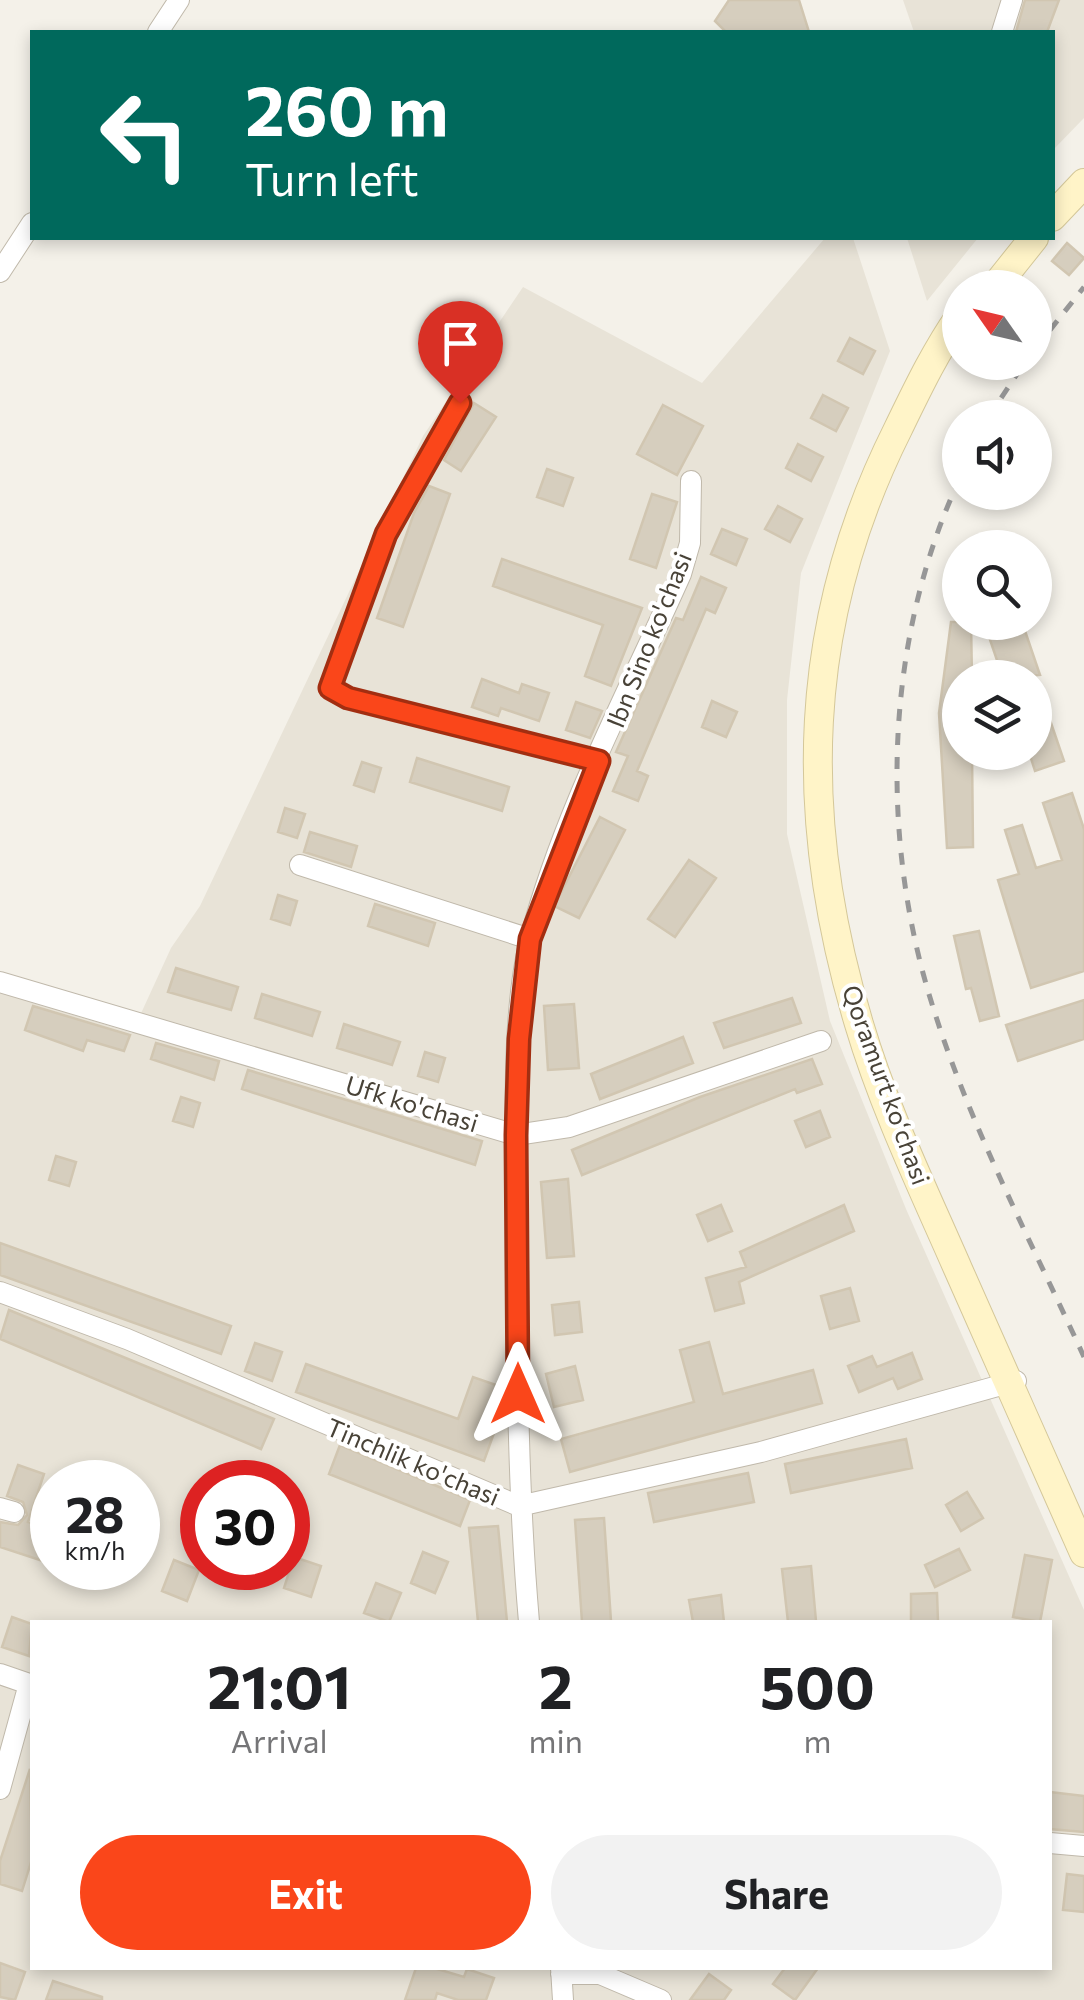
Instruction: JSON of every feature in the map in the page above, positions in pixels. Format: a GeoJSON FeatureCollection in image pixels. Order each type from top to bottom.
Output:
{"type":"FeatureCollection","features":[{"type":"Feature","properties":{"kind":"main road"},"geometry":{"type":"LineString","coordinates":[[1055,199],[1084,169]]}},
{"type":"Feature","properties":{"kind":"main road"},"geometry":{"type":"LineString","coordinates":[[1055,213],[1084,184]]}},
{"type":"Feature","properties":{"kind":"main road"},"geometry":{"type":"LineString","coordinates":[[996,270],[1019,240]]}},
{"type":"Feature","properties":{"kind":"main road"},"geometry":{"type":"LineString","coordinates":[[1008,270],[1032,240]]}},
{"type":"Feature","properties":{"kind":"main road","name":"Qoramurt koʻchasi"},"geometry":{"type":"LineString","coordinates":[[942,343],[882,460],[851,536],[834,595],[824,657],[818,780],[824,856],[859,1025],[900,1138],[1084,1537]]}},
{"type":"Feature","properties":{"kind":"main road","name":"Qoramurt koʻchasi"},"geometry":{"type":"LineString","coordinates":[[942,365],[890,461],[858,538],[842,599],[828,689],[826,780],[840,901],[867,1020],[907,1132],[1084,1553]]}},
{"type":"Feature","properties":{"kind":"street"},"geometry":{"type":"LineString","coordinates":[[159,30],[180,0]]}},
{"type":"Feature","properties":{"kind":"street"},"geometry":{"type":"LineString","coordinates":[[1003,30],[1012,0]]}},
{"type":"Feature","properties":{"kind":"street"},"geometry":{"type":"LineString","coordinates":[[0,272],[30,226]]}},
{"type":"Feature","properties":{"kind":"street"},"geometry":{"type":"LineString","coordinates":[[460,403],[386,534],[330,688],[348,698],[599,761]]}},
{"type":"Feature","properties":{"kind":"street","name":"Ibn Sino ko'chasi"},"geometry":{"type":"LineString","coordinates":[[529,1620],[519,1506],[516,1135],[519,1039],[530,939],[599,761],[681,574],[690,543],[691,480]]}},
{"type":"Feature","properties":{"kind":"street"},"geometry":{"type":"LineString","coordinates":[[300,865],[530,939]]}},
{"type":"Feature","properties":{"kind":"street","name":"Ufk ko'chasi"},"geometry":{"type":"LineString","coordinates":[[0,982],[516,1135],[569,1127],[822,1040]]}},
{"type":"Feature","properties":{"kind":"street","name":"Tinchlik ko'chasi"},"geometry":{"type":"LineString","coordinates":[[0,1292],[127,1339],[519,1506],[761,1452],[1012,1382]]}},
{"type":"Feature","properties":{"kind":"street"},"geometry":{"type":"LineString","coordinates":[[0,1674],[30,1684]]}},
{"type":"Feature","properties":{"kind":"street"},"geometry":{"type":"LineString","coordinates":[[0,1790],[30,1687]]}},
{"type":"Feature","properties":{"kind":"street"},"geometry":{"type":"LineString","coordinates":[[1052,1843],[1084,1846]]}},
{"type":"Feature","properties":{"kind":"street"},"geometry":{"type":"LineString","coordinates":[[562,2000],[561,1971],[600,1974],[661,2000]]}},
{"type":"Feature","properties":{"kind":"shaded area"},"geometry":{"type":"Polygon","coordinates":[[[903,0],[1084,0],[1084,118],[1055,148],[1055,30],[913,30],[903,0]]]}},
{"type":"Feature","properties":{"kind":"shaded area"},"geometry":{"type":"Polygon","coordinates":[[[823,240],[854,240],[890,351],[801,573],[787,700],[787,834],[830,1021],[906,1209],[1084,1610],[1084,2000],[0,2000],[0,992],[132,1033],[171,948],[200,906],[423,436],[523,287],[702,383],[823,240]]]}},
{"type":"Feature","properties":{"kind":"shaded area"},"geometry":{"type":"Polygon","coordinates":[[[908,240],[976,240],[952,270],[942,270],[942,282],[927,301],[908,240]]]}},
{"type":"Feature","properties":{"kind":"building"},"geometry":{"type":"Polygon","coordinates":[[[729,0],[799,0],[808,30],[724,30],[715,21],[729,0]]]}},
{"type":"Feature","properties":{"kind":"building"},"geometry":{"type":"Polygon","coordinates":[[[1025,0],[1059,0],[1048,30],[1017,30],[1025,0]]]}},
{"type":"Feature","properties":{"kind":"building"},"geometry":{"type":"Polygon","coordinates":[[[1067,243],[1084,258],[1069,275],[1052,261],[1067,243]]]}},
{"type":"Feature","properties":{"kind":"building"},"geometry":{"type":"Polygon","coordinates":[[[850,338],[875,351],[863,374],[838,361],[850,338]]]}},
{"type":"Feature","properties":{"kind":"building"},"geometry":{"type":"Polygon","coordinates":[[[823,395],[848,408],[836,431],[811,418],[823,395]]]}},
{"type":"Feature","properties":{"kind":"building"},"geometry":{"type":"Polygon","coordinates":[[[474,403],[496,417],[461,471],[444,460],[474,403]]]}},
{"type":"Feature","properties":{"kind":"building"},"geometry":{"type":"Polygon","coordinates":[[[663,405],[703,426],[677,475],[637,454],[663,405]]]}},
{"type":"Feature","properties":{"kind":"building"},"geometry":{"type":"Polygon","coordinates":[[[798,444],[823,457],[811,481],[786,468],[798,444]]]}},
{"type":"Feature","properties":{"kind":"building"},"geometry":{"type":"Polygon","coordinates":[[[547,469],[573,478],[563,506],[537,497],[547,469]]]}},
{"type":"Feature","properties":{"kind":"building"},"geometry":{"type":"Polygon","coordinates":[[[429,486],[450,494],[403,627],[377,618],[414,513],[429,486]]]}},
{"type":"Feature","properties":{"kind":"building"},"geometry":{"type":"Polygon","coordinates":[[[652,494],[677,502],[656,568],[630,559],[652,494]]]}},
{"type":"Feature","properties":{"kind":"building"},"geometry":{"type":"Polygon","coordinates":[[[778,506],[802,519],[790,542],[765,529],[778,506]]]}},
{"type":"Feature","properties":{"kind":"building"},"geometry":{"type":"Polygon","coordinates":[[[722,529],[747,539],[736,565],[711,554],[722,529]]]}},
{"type":"Feature","properties":{"kind":"building"},"geometry":{"type":"Polygon","coordinates":[[[502,559],[642,608],[611,686],[585,676],[603,625],[493,586],[502,559]]]}},
{"type":"Feature","properties":{"kind":"building"},"geometry":{"type":"Polygon","coordinates":[[[701,577],[726,588],[715,613],[706,609],[637,771],[648,776],[638,801],[613,791],[628,756],[616,752],[676,618],[683,620],[701,577]]]}},
{"type":"Feature","properties":{"kind":"building"},"geometry":{"type":"Polygon","coordinates":[[[949,640],[971,640],[972,660],[946,660],[949,640]]]}},
{"type":"Feature","properties":{"kind":"building"},"geometry":{"type":"Polygon","coordinates":[[[990,640],[1028,640],[1035,660],[997,660],[990,640]]]}},
{"type":"Feature","properties":{"kind":"building"},"geometry":{"type":"Polygon","coordinates":[[[482,679],[519,693],[522,684],[549,693],[539,721],[501,708],[498,716],[472,707],[482,679]]]}},
{"type":"Feature","properties":{"kind":"building"},"geometry":{"type":"Polygon","coordinates":[[[942,690],[942,764],[939,713],[942,690]]]}},
{"type":"Feature","properties":{"kind":"building"},"geometry":{"type":"Polygon","coordinates":[[[712,701],[737,712],[726,737],[702,727],[712,701]]]}},
{"type":"Feature","properties":{"kind":"building"},"geometry":{"type":"Polygon","coordinates":[[[576,702],[602,711],[590,738],[566,730],[576,702]]]}},
{"type":"Feature","properties":{"kind":"building"},"geometry":{"type":"Polygon","coordinates":[[[1052,726],[1064,761],[1052,765],[1052,726]]]}},
{"type":"Feature","properties":{"kind":"building"},"geometry":{"type":"Polygon","coordinates":[[[417,758],[509,787],[502,811],[410,782],[417,758]]]}},
{"type":"Feature","properties":{"kind":"building"},"geometry":{"type":"Polygon","coordinates":[[[362,762],[381,768],[374,792],[354,785],[362,762]]]}},
{"type":"Feature","properties":{"kind":"building"},"geometry":{"type":"Polygon","coordinates":[[[942,770],[972,770],[973,847],[947,848],[942,770]]]}},
{"type":"Feature","properties":{"kind":"building"},"geometry":{"type":"Polygon","coordinates":[[[1072,793],[1084,829],[1084,971],[1031,988],[998,880],[1019,874],[1005,830],[1022,825],[1036,868],[1062,860],[1043,803],[1072,793]]]}},
{"type":"Feature","properties":{"kind":"building"},"geometry":{"type":"Polygon","coordinates":[[[285,808],[305,814],[297,838],[278,832],[285,808]]]}},
{"type":"Feature","properties":{"kind":"building"},"geometry":{"type":"Polygon","coordinates":[[[600,817],[625,830],[579,918],[554,906],[600,817]]]}},
{"type":"Feature","properties":{"kind":"building"},"geometry":{"type":"Polygon","coordinates":[[[310,832],[357,846],[351,867],[304,852],[310,832]]]}},
{"type":"Feature","properties":{"kind":"building"},"geometry":{"type":"Polygon","coordinates":[[[689,860],[716,878],[675,937],[648,919],[689,860]]]}},
{"type":"Feature","properties":{"kind":"building"},"geometry":{"type":"Polygon","coordinates":[[[278,895],[297,901],[290,925],[271,919],[278,895]]]}},
{"type":"Feature","properties":{"kind":"building"},"geometry":{"type":"Polygon","coordinates":[[[375,904],[435,923],[428,946],[368,926],[375,904]]]}},
{"type":"Feature","properties":{"kind":"building"},"geometry":{"type":"Polygon","coordinates":[[[979,931],[999,1016],[980,1021],[971,988],[966,989],[954,936],[979,931]]]}},
{"type":"Feature","properties":{"kind":"building"},"geometry":{"type":"Polygon","coordinates":[[[176,968],[238,987],[231,1010],[168,992],[176,968]]]}},
{"type":"Feature","properties":{"kind":"building"},"geometry":{"type":"Polygon","coordinates":[[[262,994],[320,1012],[312,1036],[255,1018],[262,994]]]}},
{"type":"Feature","properties":{"kind":"building"},"geometry":{"type":"Polygon","coordinates":[[[792,998],[801,1023],[724,1048],[714,1023],[792,998]]]}},
{"type":"Feature","properties":{"kind":"building"},"geometry":{"type":"Polygon","coordinates":[[[1084,1000],[1084,1039],[1018,1061],[1006,1025],[1084,1000]]]}},
{"type":"Feature","properties":{"kind":"building"},"geometry":{"type":"Polygon","coordinates":[[[574,1004],[579,1068],[548,1070],[544,1006],[574,1004]]]}},
{"type":"Feature","properties":{"kind":"building"},"geometry":{"type":"Polygon","coordinates":[[[33,1006],[130,1035],[124,1051],[87,1040],[83,1051],[25,1030],[33,1006]]]}},
{"type":"Feature","properties":{"kind":"building"},"geometry":{"type":"Polygon","coordinates":[[[344,1024],[400,1042],[392,1065],[337,1048],[344,1024]]]}},
{"type":"Feature","properties":{"kind":"building"},"geometry":{"type":"Polygon","coordinates":[[[683,1037],[693,1063],[600,1099],[591,1074],[683,1037]]]}},
{"type":"Feature","properties":{"kind":"building"},"geometry":{"type":"Polygon","coordinates":[[[156,1043],[219,1061],[214,1080],[151,1059],[156,1043]]]}},
{"type":"Feature","properties":{"kind":"building"},"geometry":{"type":"Polygon","coordinates":[[[425,1052],[445,1058],[438,1082],[418,1076],[425,1052]]]}},
{"type":"Feature","properties":{"kind":"building"},"geometry":{"type":"Polygon","coordinates":[[[812,1059],[822,1084],[797,1093],[795,1089],[582,1175],[572,1150],[700,1097],[812,1059]]]}},
{"type":"Feature","properties":{"kind":"building"},"geometry":{"type":"Polygon","coordinates":[[[248,1070],[482,1141],[475,1165],[242,1089],[248,1070]]]}},
{"type":"Feature","properties":{"kind":"building"},"geometry":{"type":"Polygon","coordinates":[[[181,1097],[200,1103],[193,1127],[173,1121],[181,1097]]]}},
{"type":"Feature","properties":{"kind":"building"},"geometry":{"type":"Polygon","coordinates":[[[820,1111],[830,1137],[806,1147],[795,1121],[820,1111]]]}},
{"type":"Feature","properties":{"kind":"building"},"geometry":{"type":"Polygon","coordinates":[[[56,1156],[76,1162],[69,1186],[49,1180],[56,1156]]]}},
{"type":"Feature","properties":{"kind":"building"},"geometry":{"type":"Polygon","coordinates":[[[568,1179],[574,1256],[547,1258],[541,1182],[568,1179]]]}},
{"type":"Feature","properties":{"kind":"building"},"geometry":{"type":"Polygon","coordinates":[[[721,1205],[732,1231],[708,1241],[697,1215],[721,1205]]]}},
{"type":"Feature","properties":{"kind":"building"},"geometry":{"type":"Polygon","coordinates":[[[844,1205],[854,1231],[739,1282],[744,1303],[715,1311],[706,1278],[746,1267],[740,1252],[844,1205]]]}},
{"type":"Feature","properties":{"kind":"building"},"geometry":{"type":"Polygon","coordinates":[[[0,1243],[231,1326],[221,1354],[0,1275],[0,1243]]]}},
{"type":"Feature","properties":{"kind":"building"},"geometry":{"type":"Polygon","coordinates":[[[850,1288],[859,1321],[830,1329],[821,1296],[850,1288]]]}},
{"type":"Feature","properties":{"kind":"building"},"geometry":{"type":"Polygon","coordinates":[[[579,1302],[582,1332],[555,1335],[552,1305],[579,1302]]]}},
{"type":"Feature","properties":{"kind":"building"},"geometry":{"type":"Polygon","coordinates":[[[9,1310],[274,1419],[261,1449],[0,1339],[9,1310]]]}},
{"type":"Feature","properties":{"kind":"building"},"geometry":{"type":"Polygon","coordinates":[[[709,1342],[723,1394],[813,1370],[822,1403],[570,1472],[561,1439],[694,1402],[680,1350],[709,1342]]]}},
{"type":"Feature","properties":{"kind":"building"},"geometry":{"type":"Polygon","coordinates":[[[255,1343],[282,1352],[272,1381],[245,1371],[255,1343]]]}},
{"type":"Feature","properties":{"kind":"building"},"geometry":{"type":"Polygon","coordinates":[[[912,1353],[922,1379],[898,1389],[893,1378],[859,1392],[848,1366],[872,1356],[877,1367],[912,1353]]]}},
{"type":"Feature","properties":{"kind":"building"},"geometry":{"type":"Polygon","coordinates":[[[306,1364],[458,1419],[473,1377],[499,1386],[484,1429],[494,1433],[484,1461],[296,1392],[306,1364]]]}},
{"type":"Feature","properties":{"kind":"building"},"geometry":{"type":"Polygon","coordinates":[[[575,1366],[583,1400],[554,1407],[546,1374],[575,1366]]]}},
{"type":"Feature","properties":{"kind":"building"},"geometry":{"type":"Polygon","coordinates":[[[906,1439],[912,1468],[791,1493],[785,1464],[906,1439]]]}},
{"type":"Feature","properties":{"kind":"building"},"geometry":{"type":"Polygon","coordinates":[[[340,1445],[470,1500],[460,1526],[329,1474],[340,1445]]]}},
{"type":"Feature","properties":{"kind":"building"},"geometry":{"type":"Polygon","coordinates":[[[18,1465],[30,1469],[30,1557],[0,1547],[0,1522],[18,1525],[27,1515],[23,1502],[7,1496],[18,1465]]]}},
{"type":"Feature","properties":{"kind":"building"},"geometry":{"type":"Polygon","coordinates":[[[748,1473],[754,1502],[654,1522],[648,1493],[748,1473]]]}},
{"type":"Feature","properties":{"kind":"building"},"geometry":{"type":"Polygon","coordinates":[[[967,1492],[983,1518],[961,1531],[946,1505],[967,1492]]]}},
{"type":"Feature","properties":{"kind":"building"},"geometry":{"type":"Polygon","coordinates":[[[604,1518],[611,1620],[582,1620],[575,1520],[604,1518]]]}},
{"type":"Feature","properties":{"kind":"building"},"geometry":{"type":"Polygon","coordinates":[[[498,1526],[507,1620],[478,1620],[469,1528],[498,1526]]]}},
{"type":"Feature","properties":{"kind":"building"},"geometry":{"type":"Polygon","coordinates":[[[959,1549],[970,1570],[935,1587],[925,1565],[959,1549]]]}},
{"type":"Feature","properties":{"kind":"building"},"geometry":{"type":"Polygon","coordinates":[[[423,1552],[448,1562],[435,1593],[411,1583],[423,1552]]]}},
{"type":"Feature","properties":{"kind":"building"},"geometry":{"type":"Polygon","coordinates":[[[1025,1555],[1052,1560],[1040,1620],[1013,1617],[1025,1555]]]}},
{"type":"Feature","properties":{"kind":"building"},"geometry":{"type":"Polygon","coordinates":[[[174,1560],[180,1562],[180,1590],[191,1590],[187,1601],[162,1591],[174,1560]]]}},
{"type":"Feature","properties":{"kind":"building"},"geometry":{"type":"Polygon","coordinates":[[[310,1562],[321,1566],[311,1597],[290,1590],[310,1590],[310,1562]]]}},
{"type":"Feature","properties":{"kind":"building"},"geometry":{"type":"Polygon","coordinates":[[[811,1566],[816,1620],[788,1620],[782,1569],[811,1566]]]}},
{"type":"Feature","properties":{"kind":"building"},"geometry":{"type":"Polygon","coordinates":[[[376,1583],[401,1593],[390,1620],[364,1613],[376,1583]]]}},
{"type":"Feature","properties":{"kind":"building"},"geometry":{"type":"Polygon","coordinates":[[[937,1593],[938,1620],[911,1620],[911,1594],[937,1593]]]}},
{"type":"Feature","properties":{"kind":"building"},"geometry":{"type":"Polygon","coordinates":[[[721,1595],[724,1620],[693,1620],[689,1600],[721,1595]]]}},
{"type":"Feature","properties":{"kind":"building"},"geometry":{"type":"Polygon","coordinates":[[[12,1617],[30,1623],[29,1656],[2,1647],[12,1617]]]}},
{"type":"Feature","properties":{"kind":"building"},"geometry":{"type":"Polygon","coordinates":[[[30,1769],[30,1865],[22,1891],[0,1884],[0,1861],[30,1769]]]}},
{"type":"Feature","properties":{"kind":"building"},"geometry":{"type":"Polygon","coordinates":[[[1052,1792],[1084,1796],[1084,1832],[1052,1829],[1052,1792]]]}},
{"type":"Feature","properties":{"kind":"building"},"geometry":{"type":"Polygon","coordinates":[[[1067,1874],[1084,1876],[1084,1912],[1063,1910],[1067,1874]]]}},
{"type":"Feature","properties":{"kind":"building"},"geometry":{"type":"Polygon","coordinates":[[[0,1963],[25,1972],[15,2000],[0,1997],[0,1963]]]}},
{"type":"Feature","properties":{"kind":"building"},"geometry":{"type":"Polygon","coordinates":[[[415,1970],[441,1970],[464,1977],[470,1970],[494,1978],[486,2000],[458,2000],[437,1993],[435,2000],[405,2000],[415,1970]]]}},
{"type":"Feature","properties":{"kind":"building"},"geometry":{"type":"Polygon","coordinates":[[[784,1970],[817,1970],[795,2000],[773,1984],[784,1970]]]}},
{"type":"Feature","properties":{"kind":"building"},"geometry":{"type":"Polygon","coordinates":[[[709,1974],[731,1990],[724,2000],[690,2000],[709,1974]]]}},
{"type":"Feature","properties":{"kind":"building"},"geometry":{"type":"Polygon","coordinates":[[[53,1981],[102,1997],[102,2000],[46,2000],[53,1981]]]}},
{"type":"Feature","properties":{"kind":"railway"},"geometry":{"type":"LineString","coordinates":[[1052,327],[1084,287]]}},
{"type":"Feature","properties":{"kind":"railway"},"geometry":{"type":"LineString","coordinates":[[1000,400],[1013,380]]}},
{"type":"Feature","properties":{"kind":"railway"},"geometry":{"type":"LineString","coordinates":[[947,510],[918,597],[899,722],[897,786],[909,912],[923,973],[955,1072],[1084,1357]]}},
{"type":"Feature","properties":{"kind":"route"},"geometry":{"type":"LineString","coordinates":[[460,403],[386,534],[342,645],[330,688],[348,698],[599,761],[560,852],[530,939],[519,1039],[516,1135],[518,1394]]}}]}
